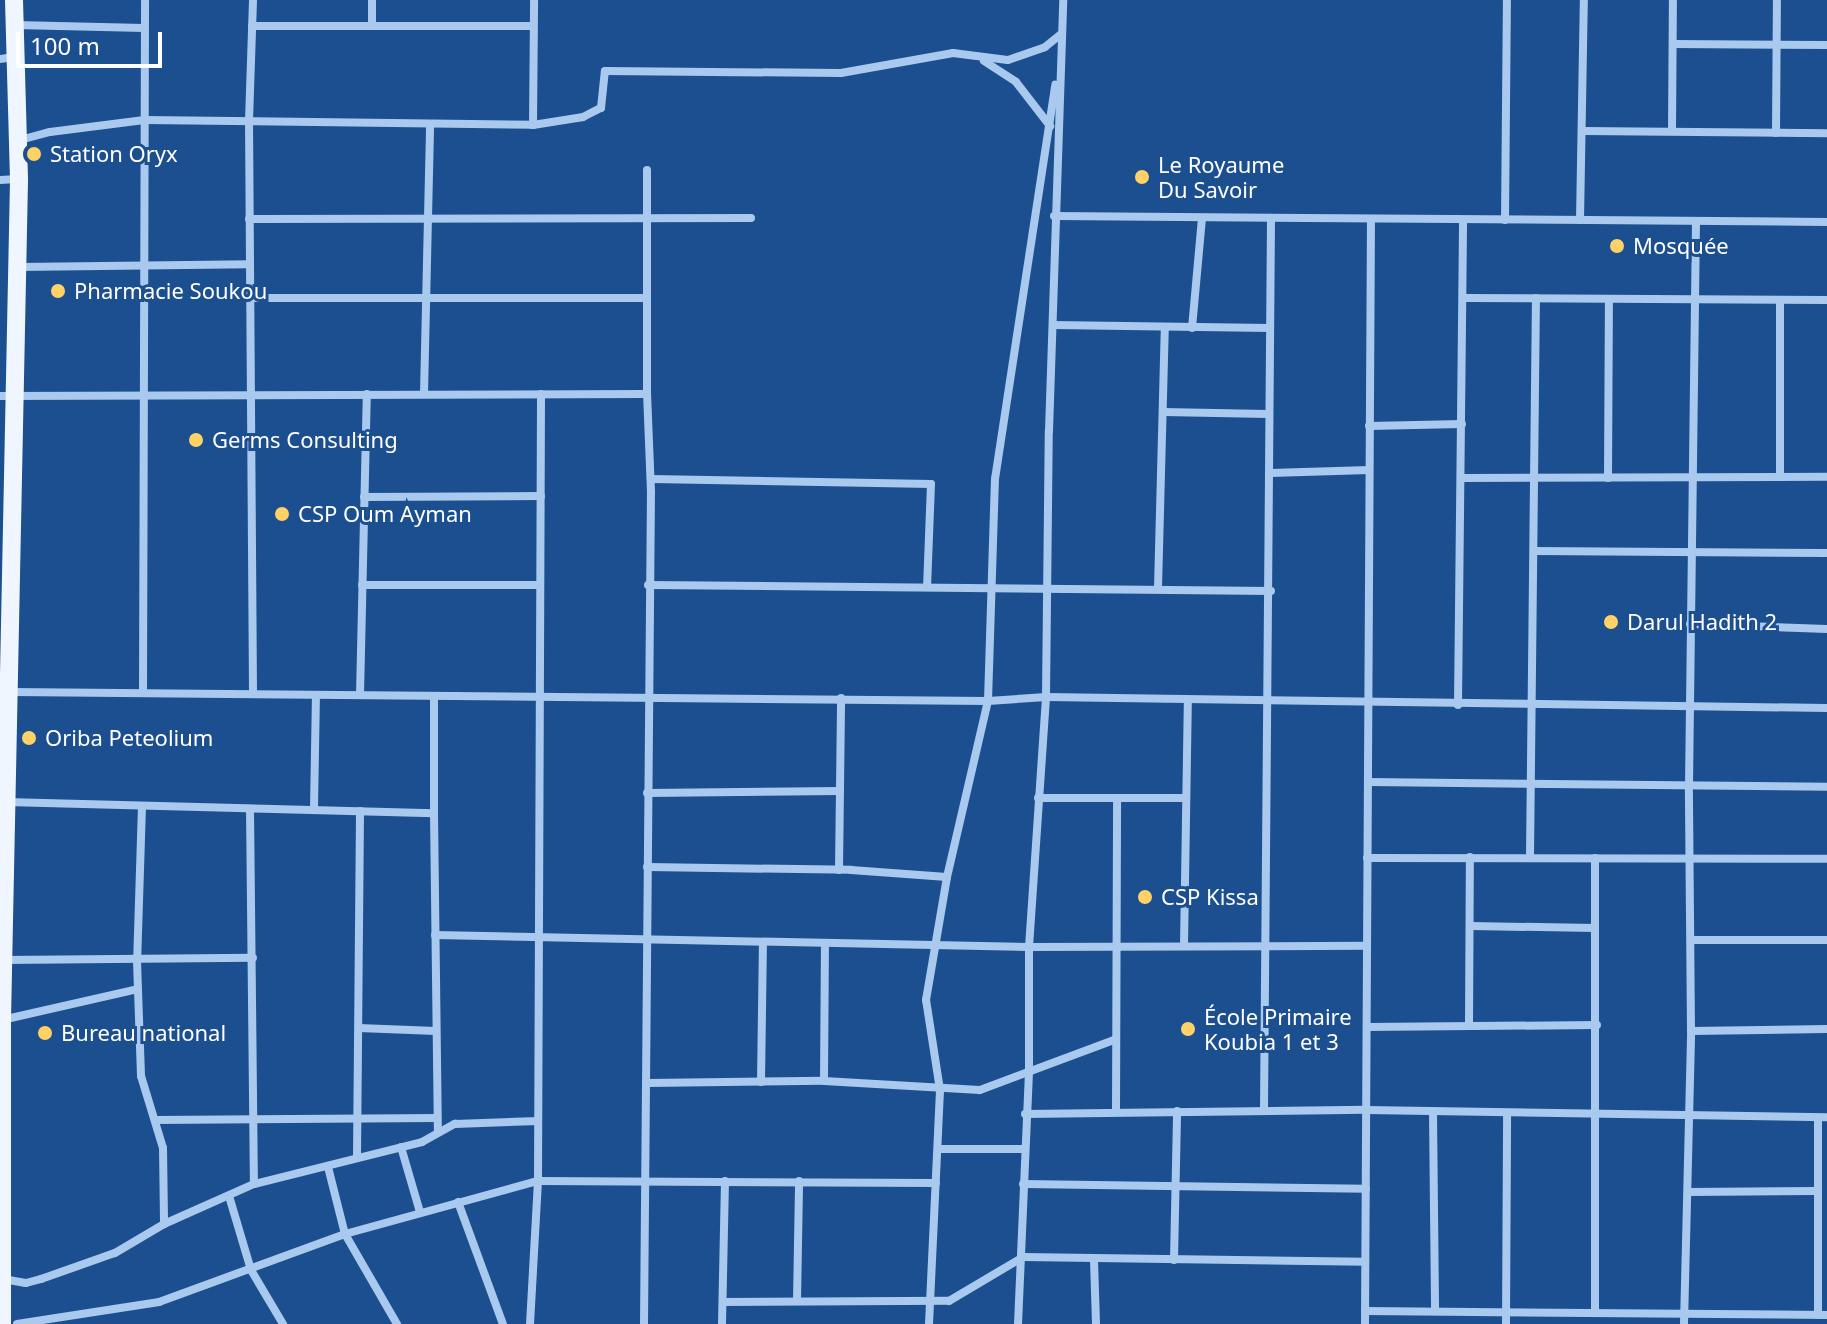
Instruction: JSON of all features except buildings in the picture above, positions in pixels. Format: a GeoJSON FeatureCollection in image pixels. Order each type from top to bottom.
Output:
{"type":"FeatureCollection","features":[{"type":"Feature","properties":{"kind":"main road"},"geometry":{"type":"LineString","coordinates":[[2,1324],[3,900],[11,692],[6,583],[7,396],[17,267],[9,179],[19,141],[7,58],[14,25],[14,0]]}},
{"type":"Feature","properties":{"kind":"street"},"geometry":{"type":"LineString","coordinates":[[143,692],[145,0]]}},
{"type":"Feature","properties":{"kind":"street"},"geometry":{"type":"LineString","coordinates":[[253,0],[249,121],[253,692]]}},
{"type":"Feature","properties":{"kind":"street"},"geometry":{"type":"LineString","coordinates":[[372,0],[372,25]]}},
{"type":"Feature","properties":{"kind":"street"},"geometry":{"type":"LineString","coordinates":[[533,125],[534,0]]}},
{"type":"Feature","properties":{"kind":"street"},"geometry":{"type":"LineString","coordinates":[[1018,1324],[1029,1071],[1029,947],[1046,697],[1045,587],[1054,216],[1063,0]]}},
{"type":"Feature","properties":{"kind":"street"},"geometry":{"type":"LineString","coordinates":[[1505,220],[1507,0]]}},
{"type":"Feature","properties":{"kind":"street"},"geometry":{"type":"LineString","coordinates":[[1580,220],[1584,0]]}},
{"type":"Feature","properties":{"kind":"street"},"geometry":{"type":"LineString","coordinates":[[1672,131],[1673,0]]}},
{"type":"Feature","properties":{"kind":"street"},"geometry":{"type":"LineString","coordinates":[[1776,133],[1777,0]]}},
{"type":"Feature","properties":{"kind":"street"},"geometry":{"type":"LineString","coordinates":[[14,25],[144,28]]}},
{"type":"Feature","properties":{"kind":"street"},"geometry":{"type":"LineString","coordinates":[[252,26],[533,26]]}},
{"type":"Feature","properties":{"kind":"street"},"geometry":{"type":"LineString","coordinates":[[19,141],[50,132],[144,120],[533,125],[583,117],[601,108],[605,71],[841,73],[953,53],[1008,60],[1027,55],[1061,34]]}},
{"type":"Feature","properties":{"kind":"street"},"geometry":{"type":"LineString","coordinates":[[1673,44],[1827,45]]}},
{"type":"Feature","properties":{"kind":"street"},"geometry":{"type":"LineString","coordinates":[[929,1324],[928,1303],[936,1238],[940,1090],[926,1000],[947,877],[988,701],[995,479],[1060,53]]}},
{"type":"Feature","properties":{"kind":"street"},"geometry":{"type":"LineString","coordinates":[[976,57],[1016,82],[1049,123],[1057,138]]}},
{"type":"Feature","properties":{"kind":"street"},"geometry":{"type":"LineString","coordinates":[[424,394],[430,125]]}},
{"type":"Feature","properties":{"kind":"street"},"geometry":{"type":"LineString","coordinates":[[1583,131],[1827,133]]}},
{"type":"Feature","properties":{"kind":"street"},"geometry":{"type":"LineString","coordinates":[[644,1324],[648,1181],[645,940],[651,479],[647,394],[647,170]]}},
{"type":"Feature","properties":{"kind":"street"},"geometry":{"type":"LineString","coordinates":[[1054,216],[1827,222]]}},
{"type":"Feature","properties":{"kind":"street"},"geometry":{"type":"LineString","coordinates":[[249,219],[751,218]]}},
{"type":"Feature","properties":{"kind":"street"},"geometry":{"type":"LineString","coordinates":[[1192,328],[1202,218]]}},
{"type":"Feature","properties":{"kind":"street"},"geometry":{"type":"LineString","coordinates":[[1264,1110],[1271,591],[1268,414],[1271,218]]}},
{"type":"Feature","properties":{"kind":"street"},"geometry":{"type":"LineString","coordinates":[[1365,1324],[1371,219]]}},
{"type":"Feature","properties":{"kind":"street"},"geometry":{"type":"LineString","coordinates":[[1458,705],[1463,478],[1463,220]]}},
{"type":"Feature","properties":{"kind":"street"},"geometry":{"type":"LineString","coordinates":[[1684,1324],[1692,940],[1689,707],[1696,221]]}},
{"type":"Feature","properties":{"kind":"street"},"geometry":{"type":"LineString","coordinates":[[17,267],[250,264]]}},
{"type":"Feature","properties":{"kind":"street"},"geometry":{"type":"LineString","coordinates":[[250,298],[647,298]]}},
{"type":"Feature","properties":{"kind":"street"},"geometry":{"type":"LineString","coordinates":[[1464,298],[1827,300]]}},
{"type":"Feature","properties":{"kind":"street"},"geometry":{"type":"LineString","coordinates":[[1530,857],[1536,298]]}},
{"type":"Feature","properties":{"kind":"street"},"geometry":{"type":"LineString","coordinates":[[1608,478],[1609,299]]}},
{"type":"Feature","properties":{"kind":"street"},"geometry":{"type":"LineString","coordinates":[[1780,300],[1780,477]]}},
{"type":"Feature","properties":{"kind":"street"},"geometry":{"type":"LineString","coordinates":[[1053,325],[1270,328]]}},
{"type":"Feature","properties":{"kind":"street"},"geometry":{"type":"LineString","coordinates":[[1158,588],[1165,327]]}},
{"type":"Feature","properties":{"kind":"street"},"geometry":{"type":"LineString","coordinates":[[360,695],[367,394]]}},
{"type":"Feature","properties":{"kind":"street"},"geometry":{"type":"LineString","coordinates":[[530,1324],[538,1181],[541,394]]}},
{"type":"Feature","properties":{"kind":"street"},"geometry":{"type":"LineString","coordinates":[[7,396],[647,394]]}},
{"type":"Feature","properties":{"kind":"street"},"geometry":{"type":"LineString","coordinates":[[1163,412],[1268,414]]}},
{"type":"Feature","properties":{"kind":"street"},"geometry":{"type":"LineString","coordinates":[[1369,426],[1462,424]]}},
{"type":"Feature","properties":{"kind":"street"},"geometry":{"type":"LineString","coordinates":[[1271,473],[1369,470]]}},
{"type":"Feature","properties":{"kind":"street"},"geometry":{"type":"LineString","coordinates":[[1463,478],[1827,477]]}},
{"type":"Feature","properties":{"kind":"street"},"geometry":{"type":"LineString","coordinates":[[651,479],[931,484],[927,587]]}},
{"type":"Feature","properties":{"kind":"street"},"geometry":{"type":"LineString","coordinates":[[364,497],[541,496]]}},
{"type":"Feature","properties":{"kind":"street"},"geometry":{"type":"LineString","coordinates":[[1534,551],[1827,553]]}},
{"type":"Feature","properties":{"kind":"street"},"geometry":{"type":"LineString","coordinates":[[362,585],[540,585]]}},
{"type":"Feature","properties":{"kind":"street"},"geometry":{"type":"LineString","coordinates":[[648,585],[1271,591]]}},
{"type":"Feature","properties":{"kind":"street"},"geometry":{"type":"LineString","coordinates":[[1690,624],[1827,629]]}},
{"type":"Feature","properties":{"kind":"street"},"geometry":{"type":"LineString","coordinates":[[11,692],[988,701],[1046,697],[1827,708]]}},
{"type":"Feature","properties":{"kind":"street"},"geometry":{"type":"LineString","coordinates":[[314,808],[316,696]]}},
{"type":"Feature","properties":{"kind":"street"},"geometry":{"type":"LineString","coordinates":[[434,696],[438,1131]]}},
{"type":"Feature","properties":{"kind":"street"},"geometry":{"type":"LineString","coordinates":[[839,870],[841,698]]}},
{"type":"Feature","properties":{"kind":"street"},"geometry":{"type":"LineString","coordinates":[[1184,946],[1188,700]]}},
{"type":"Feature","properties":{"kind":"street"},"geometry":{"type":"LineString","coordinates":[[1368,782],[1827,787]]}},
{"type":"Feature","properties":{"kind":"street"},"geometry":{"type":"LineString","coordinates":[[647,793],[840,791]]}},
{"type":"Feature","properties":{"kind":"street"},"geometry":{"type":"LineString","coordinates":[[1038,798],[1185,798]]}},
{"type":"Feature","properties":{"kind":"street"},"geometry":{"type":"LineString","coordinates":[[1116,1112],[1117,800]]}},
{"type":"Feature","properties":{"kind":"street"},"geometry":{"type":"LineString","coordinates":[[6,802],[434,813]]}},
{"type":"Feature","properties":{"kind":"street"},"geometry":{"type":"LineString","coordinates":[[142,806],[137,961],[141,1076],[163,1148],[164,1224]]}},
{"type":"Feature","properties":{"kind":"street"},"geometry":{"type":"LineString","coordinates":[[250,809],[254,1184]]}},
{"type":"Feature","properties":{"kind":"street"},"geometry":{"type":"LineString","coordinates":[[357,1157],[360,811]]}},
{"type":"Feature","properties":{"kind":"street"},"geometry":{"type":"LineString","coordinates":[[1469,1026],[1470,857]]}},
{"type":"Feature","properties":{"kind":"street"},"geometry":{"type":"LineString","coordinates":[[1367,858],[1827,859]]}},
{"type":"Feature","properties":{"kind":"street"},"geometry":{"type":"LineString","coordinates":[[1595,858],[1595,1313]]}},
{"type":"Feature","properties":{"kind":"street"},"geometry":{"type":"LineString","coordinates":[[647,867],[839,870],[947,877]]}},
{"type":"Feature","properties":{"kind":"street"},"geometry":{"type":"LineString","coordinates":[[1470,926],[1595,928]]}},
{"type":"Feature","properties":{"kind":"street"},"geometry":{"type":"LineString","coordinates":[[435,935],[825,945],[1367,946]]}},
{"type":"Feature","properties":{"kind":"street"},"geometry":{"type":"LineString","coordinates":[[1692,940],[1827,940]]}},
{"type":"Feature","properties":{"kind":"street"},"geometry":{"type":"LineString","coordinates":[[761,1082],[763,943]]}},
{"type":"Feature","properties":{"kind":"street"},"geometry":{"type":"LineString","coordinates":[[824,1081],[825,945]]}},
{"type":"Feature","properties":{"kind":"street"},"geometry":{"type":"LineString","coordinates":[[4,960],[253,958]]}},
{"type":"Feature","properties":{"kind":"street"},"geometry":{"type":"LineString","coordinates":[[2,1020],[138,989]]}},
{"type":"Feature","properties":{"kind":"street"},"geometry":{"type":"LineString","coordinates":[[1367,1027],[1597,1025]]}},
{"type":"Feature","properties":{"kind":"street"},"geometry":{"type":"LineString","coordinates":[[359,1028],[436,1031]]}},
{"type":"Feature","properties":{"kind":"street"},"geometry":{"type":"LineString","coordinates":[[1691,1031],[1827,1029]]}},
{"type":"Feature","properties":{"kind":"street"},"geometry":{"type":"LineString","coordinates":[[648,1083],[824,1081],[980,1090],[1114,1040]]}},
{"type":"Feature","properties":{"kind":"street"},"geometry":{"type":"LineString","coordinates":[[1025,1114],[1366,1110],[1822,1118],[1816,1191],[1822,1315],[1365,1311]]}},
{"type":"Feature","properties":{"kind":"street"},"geometry":{"type":"LineString","coordinates":[[1174,1260],[1177,1111]]}},
{"type":"Feature","properties":{"kind":"street"},"geometry":{"type":"LineString","coordinates":[[1433,1113],[1435,1311]]}},
{"type":"Feature","properties":{"kind":"street"},"geometry":{"type":"LineString","coordinates":[[1506,1324],[1507,1113]]}},
{"type":"Feature","properties":{"kind":"street"},"geometry":{"type":"LineString","coordinates":[[155,1120],[437,1118]]}},
{"type":"Feature","properties":{"kind":"street"},"geometry":{"type":"LineString","coordinates":[[1,1279],[30,1283],[115,1253],[164,1224],[254,1184],[422,1142],[438,1131],[478,1122],[538,1121]]}},
{"type":"Feature","properties":{"kind":"street"},"geometry":{"type":"LineString","coordinates":[[401,1147],[420,1212]]}},
{"type":"Feature","properties":{"kind":"street"},"geometry":{"type":"LineString","coordinates":[[938,1149],[1024,1149]]}},
{"type":"Feature","properties":{"kind":"street"},"geometry":{"type":"LineString","coordinates":[[328,1167],[345,1234],[397,1324]]}},
{"type":"Feature","properties":{"kind":"street"},"geometry":{"type":"LineString","coordinates":[[17,1324],[159,1302],[345,1234],[538,1181],[936,1183]]}},
{"type":"Feature","properties":{"kind":"street"},"geometry":{"type":"LineString","coordinates":[[722,1324],[725,1181]]}},
{"type":"Feature","properties":{"kind":"street"},"geometry":{"type":"LineString","coordinates":[[797,1301],[799,1181]]}},
{"type":"Feature","properties":{"kind":"street"},"geometry":{"type":"LineString","coordinates":[[1023,1184],[1366,1189]]}},
{"type":"Feature","properties":{"kind":"street"},"geometry":{"type":"LineString","coordinates":[[1688,1192],[1816,1191]]}},
{"type":"Feature","properties":{"kind":"street"},"geometry":{"type":"LineString","coordinates":[[229,1196],[251,1270],[283,1324]]}},
{"type":"Feature","properties":{"kind":"street"},"geometry":{"type":"LineString","coordinates":[[458,1202],[503,1324]]}},
{"type":"Feature","properties":{"kind":"street"},"geometry":{"type":"LineString","coordinates":[[723,1302],[928,1303],[960,1296],[1023,1257],[1365,1262]]}},
{"type":"Feature","properties":{"kind":"street"},"geometry":{"type":"LineString","coordinates":[[1094,1260],[1096,1324]]}},
{"type":"Feature","properties":{"kind":"place","name":"Station Oryx"},"geometry":{"type":"Point","coordinates":[34,154]}},
{"type":"Feature","properties":{"kind":"place","name":"Le Royaume Du Savoir"},"geometry":{"type":"Point","coordinates":[1142,177]}},
{"type":"Feature","properties":{"kind":"place","name":"Mosquée"},"geometry":{"type":"Point","coordinates":[1617,246]}},
{"type":"Feature","properties":{"kind":"place","name":"Pharmacie Soukou"},"geometry":{"type":"Point","coordinates":[58,291]}},
{"type":"Feature","properties":{"kind":"place","name":"Germs Consulting"},"geometry":{"type":"Point","coordinates":[196,440]}},
{"type":"Feature","properties":{"kind":"place","name":"CSP Oum Ayman"},"geometry":{"type":"Point","coordinates":[282,514]}},
{"type":"Feature","properties":{"kind":"place","name":"Darul Hadith 2"},"geometry":{"type":"Point","coordinates":[1611,622]}},
{"type":"Feature","properties":{"kind":"place","name":"Oriba Peteolium"},"geometry":{"type":"Point","coordinates":[29,738]}},
{"type":"Feature","properties":{"kind":"place","name":"CSP Kissa"},"geometry":{"type":"Point","coordinates":[1145,897]}},
{"type":"Feature","properties":{"kind":"place","name":"École Primaire Koubia 1 et 3"},"geometry":{"type":"Point","coordinates":[1188,1029]}},
{"type":"Feature","properties":{"kind":"place","name":"Bureau national"},"geometry":{"type":"Point","coordinates":[45,1033]}}]}
